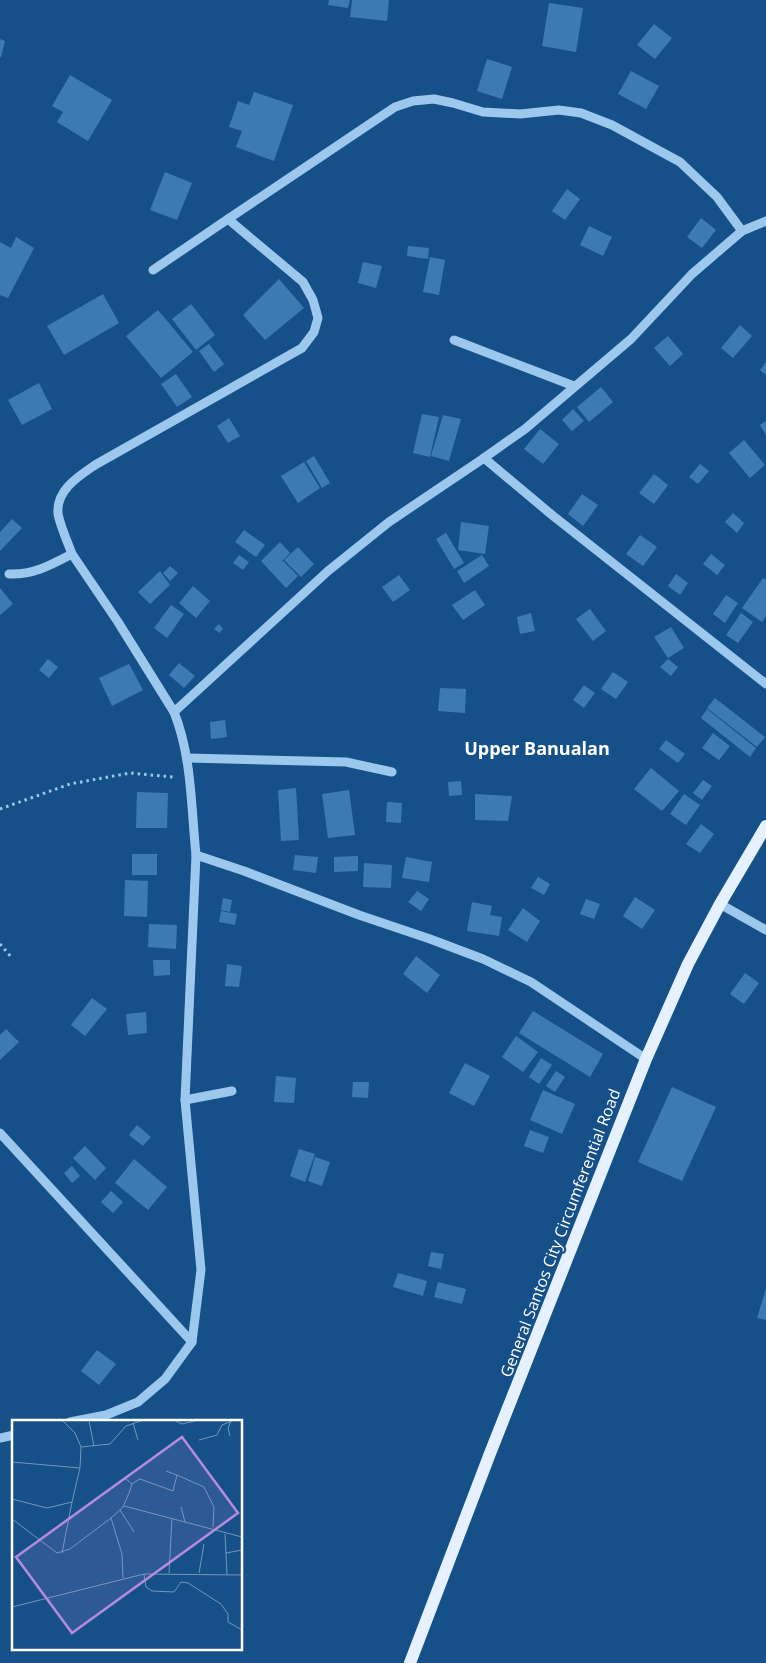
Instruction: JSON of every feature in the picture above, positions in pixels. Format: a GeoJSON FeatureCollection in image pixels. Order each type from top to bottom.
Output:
{"type":"FeatureCollection","features":[{"type":"Feature","properties":{"kind":"main road","name":"General Santos City Circumferential Road"},"geometry":{"type":"LineString","coordinates":[[410,1663],[580,1223],[646,1059],[688,964],[720,904],[766,826]]}},
{"type":"Feature","properties":{"kind":"street"},"geometry":{"type":"LineString","coordinates":[[153,270],[395,107],[413,100],[434,99],[483,112],[520,114],[559,110],[581,113],[612,125],[680,162],[717,197],[742,231]]}},
{"type":"Feature","properties":{"kind":"street"},"geometry":{"type":"LineString","coordinates":[[80,1420],[106,1415],[138,1402],[165,1380],[192,1342],[201,1270],[185,1100],[196,855],[188,758],[174,712],[118,622],[72,554],[58,513],[59,500],[64,490],[95,465],[302,348],[314,332],[318,318],[313,300],[303,282],[228,218]]}},
{"type":"Feature","properties":{"kind":"street"},"geometry":{"type":"LineString","coordinates":[[174,712],[328,571],[389,522],[525,429],[631,340],[692,274],[742,231],[766,221]]}},
{"type":"Feature","properties":{"kind":"street"},"geometry":{"type":"LineString","coordinates":[[454,340],[574,386]]}},
{"type":"Feature","properties":{"kind":"street"},"geometry":{"type":"LineString","coordinates":[[484,458],[552,515],[766,684]]}},
{"type":"Feature","properties":{"kind":"street"},"geometry":{"type":"LineString","coordinates":[[9,574],[23,575],[34,572],[72,554]]}},
{"type":"Feature","properties":{"kind":"street"},"geometry":{"type":"LineString","coordinates":[[188,758],[346,762],[392,772]]}},
{"type":"Feature","properties":{"kind":"street"},"geometry":{"type":"LineString","coordinates":[[196,855],[244,871],[359,915],[430,938],[483,959],[531,982],[646,1059]]}},
{"type":"Feature","properties":{"kind":"street"},"geometry":{"type":"LineString","coordinates":[[720,904],[766,930]]}},
{"type":"Feature","properties":{"kind":"street"},"geometry":{"type":"LineString","coordinates":[[185,1100],[232,1092]]}},
{"type":"Feature","properties":{"kind":"street"},"geometry":{"type":"LineString","coordinates":[[0,1133],[192,1342]]}},
{"type":"Feature","properties":{"kind":"path"},"geometry":{"type":"LineString","coordinates":[[0,809],[70,784],[130,773],[189,778]]}},
{"type":"Feature","properties":{"kind":"path"},"geometry":{"type":"LineString","coordinates":[[0,944],[12,958]]}},
{"type":"Feature","properties":{"kind":"building"},"geometry":{"type":"Polygon","coordinates":[[[329,0],[350,0],[348,8],[328,5],[329,0]]]}},
{"type":"Feature","properties":{"kind":"building"},"geometry":{"type":"Polygon","coordinates":[[[352,0],[389,0],[387,21],[350,17],[352,0]]]}},
{"type":"Feature","properties":{"kind":"building"},"geometry":{"type":"Polygon","coordinates":[[[549,3],[583,8],[576,52],[542,46],[549,3]]]}},
{"type":"Feature","properties":{"kind":"building"},"geometry":{"type":"Polygon","coordinates":[[[654,24],[672,38],[655,59],[637,45],[654,24]]]}},
{"type":"Feature","properties":{"kind":"building"},"geometry":{"type":"Polygon","coordinates":[[[0,39],[5,41],[1,57],[0,57],[0,39]]]}},
{"type":"Feature","properties":{"kind":"building"},"geometry":{"type":"Polygon","coordinates":[[[487,59],[512,67],[502,99],[477,91],[487,59]]]}},
{"type":"Feature","properties":{"kind":"building"},"geometry":{"type":"Polygon","coordinates":[[[631,71],[659,86],[646,109],[618,94],[631,71]]]}},
{"type":"Feature","properties":{"kind":"building"},"geometry":{"type":"Polygon","coordinates":[[[70,75],[112,100],[88,141],[57,122],[63,112],[52,106],[70,75]]]}},
{"type":"Feature","properties":{"kind":"building"},"geometry":{"type":"Polygon","coordinates":[[[254,92],[293,105],[274,161],[236,147],[242,131],[229,127],[238,101],[249,105],[254,92]]]}},
{"type":"Feature","properties":{"kind":"building"},"geometry":{"type":"Polygon","coordinates":[[[165,172],[192,183],[177,220],[150,210],[165,172]]]}},
{"type":"Feature","properties":{"kind":"building"},"geometry":{"type":"Polygon","coordinates":[[[567,189],[580,199],[565,220],[552,211],[567,189]]]}},
{"type":"Feature","properties":{"kind":"building"},"geometry":{"type":"Polygon","coordinates":[[[701,218],[716,230],[702,248],[687,237],[701,218]]]}},
{"type":"Feature","properties":{"kind":"building"},"geometry":{"type":"Polygon","coordinates":[[[589,226],[612,237],[603,256],[580,245],[589,226]]]}},
{"type":"Feature","properties":{"kind":"building"},"geometry":{"type":"Polygon","coordinates":[[[16,237],[34,248],[8,298],[0,295],[0,242],[11,248],[16,237]]]}},
{"type":"Feature","properties":{"kind":"building"},"geometry":{"type":"Polygon","coordinates":[[[408,246],[429,248],[428,259],[407,256],[408,246]]]}},
{"type":"Feature","properties":{"kind":"building"},"geometry":{"type":"Polygon","coordinates":[[[430,257],[445,260],[439,295],[423,292],[430,257]]]}},
{"type":"Feature","properties":{"kind":"building"},"geometry":{"type":"Polygon","coordinates":[[[363,262],[382,266],[376,288],[358,283],[363,262]]]}},
{"type":"Feature","properties":{"kind":"building"},"geometry":{"type":"Polygon","coordinates":[[[279,279],[304,308],[265,340],[243,315],[279,279]]]}},
{"type":"Feature","properties":{"kind":"building"},"geometry":{"type":"Polygon","coordinates":[[[103,294],[119,323],[64,355],[47,326],[103,294]]]}},
{"type":"Feature","properties":{"kind":"building"},"geometry":{"type":"Polygon","coordinates":[[[191,304],[215,335],[196,350],[172,319],[191,304]]]}},
{"type":"Feature","properties":{"kind":"building"},"geometry":{"type":"Polygon","coordinates":[[[158,310],[193,352],[161,378],[126,336],[158,310]]]}},
{"type":"Feature","properties":{"kind":"building"},"geometry":{"type":"Polygon","coordinates":[[[740,325],[752,336],[733,358],[721,348],[740,325]]]}},
{"type":"Feature","properties":{"kind":"building"},"geometry":{"type":"Polygon","coordinates":[[[668,336],[683,354],[670,366],[654,348],[668,336]]]}},
{"type":"Feature","properties":{"kind":"building"},"geometry":{"type":"Polygon","coordinates":[[[209,344],[224,364],[214,372],[199,351],[209,344]]]}},
{"type":"Feature","properties":{"kind":"building"},"geometry":{"type":"Polygon","coordinates":[[[766,362],[766,375],[760,370],[766,362]]]}},
{"type":"Feature","properties":{"kind":"building"},"geometry":{"type":"Polygon","coordinates":[[[176,374],[192,397],[177,407],[161,384],[176,374]]]}},
{"type":"Feature","properties":{"kind":"building"},"geometry":{"type":"Polygon","coordinates":[[[39,383],[52,409],[22,425],[8,400],[39,383]]]}},
{"type":"Feature","properties":{"kind":"building"},"geometry":{"type":"Polygon","coordinates":[[[601,387],[613,402],[589,422],[577,407],[601,387]]]}},
{"type":"Feature","properties":{"kind":"building"},"geometry":{"type":"Polygon","coordinates":[[[573,409],[584,421],[572,431],[562,420],[573,409]]]}},
{"type":"Feature","properties":{"kind":"building"},"geometry":{"type":"Polygon","coordinates":[[[422,414],[439,417],[430,457],[413,453],[422,414]]]}},
{"type":"Feature","properties":{"kind":"building"},"geometry":{"type":"Polygon","coordinates":[[[443,415],[461,419],[449,461],[431,456],[443,415]]]}},
{"type":"Feature","properties":{"kind":"building"},"geometry":{"type":"Polygon","coordinates":[[[229,418],[240,436],[228,443],[217,426],[229,418]]]}},
{"type":"Feature","properties":{"kind":"building"},"geometry":{"type":"Polygon","coordinates":[[[766,421],[766,435],[760,425],[766,421]]]}},
{"type":"Feature","properties":{"kind":"building"},"geometry":{"type":"Polygon","coordinates":[[[540,429],[559,444],[543,464],[524,449],[540,429]]]}},
{"type":"Feature","properties":{"kind":"building"},"geometry":{"type":"Polygon","coordinates":[[[744,440],[765,465],[750,478],[729,453],[744,440]]]}},
{"type":"Feature","properties":{"kind":"building"},"geometry":{"type":"Polygon","coordinates":[[[314,456],[330,483],[322,488],[306,461],[314,456]]]}},
{"type":"Feature","properties":{"kind":"building"},"geometry":{"type":"Polygon","coordinates":[[[304,462],[320,488],[298,503],[281,476],[304,462]]]}},
{"type":"Feature","properties":{"kind":"building"},"geometry":{"type":"Polygon","coordinates":[[[700,464],[709,471],[698,484],[689,477],[700,464]]]}},
{"type":"Feature","properties":{"kind":"building"},"geometry":{"type":"Polygon","coordinates":[[[654,474],[668,485],[654,504],[639,493],[654,474]]]}},
{"type":"Feature","properties":{"kind":"building"},"geometry":{"type":"Polygon","coordinates":[[[582,494],[598,505],[583,526],[568,514],[582,494]]]}},
{"type":"Feature","properties":{"kind":"building"},"geometry":{"type":"Polygon","coordinates":[[[733,513],[744,523],[737,533],[725,522],[733,513]]]}},
{"type":"Feature","properties":{"kind":"building"},"geometry":{"type":"Polygon","coordinates":[[[12,519],[22,528],[0,551],[0,532],[12,519]]]}},
{"type":"Feature","properties":{"kind":"building"},"geometry":{"type":"Polygon","coordinates":[[[461,522],[489,526],[485,554],[458,550],[461,522]]]}},
{"type":"Feature","properties":{"kind":"building"},"geometry":{"type":"Polygon","coordinates":[[[244,530],[265,545],[256,557],[235,542],[244,530]]]}},
{"type":"Feature","properties":{"kind":"building"},"geometry":{"type":"Polygon","coordinates":[[[446,533],[464,563],[454,569],[436,539],[446,533]]]}},
{"type":"Feature","properties":{"kind":"building"},"geometry":{"type":"Polygon","coordinates":[[[640,535],[657,547],[643,566],[626,554],[640,535]]]}},
{"type":"Feature","properties":{"kind":"building"},"geometry":{"type":"Polygon","coordinates":[[[280,542],[290,553],[281,562],[283,561],[298,576],[286,588],[261,561],[280,542]]]}},
{"type":"Feature","properties":{"kind":"building"},"geometry":{"type":"Polygon","coordinates":[[[298,547],[314,564],[301,577],[284,560],[298,547]]]}},
{"type":"Feature","properties":{"kind":"building"},"geometry":{"type":"Polygon","coordinates":[[[711,554],[725,565],[717,575],[703,564],[711,554]]]}},
{"type":"Feature","properties":{"kind":"building"},"geometry":{"type":"Polygon","coordinates":[[[239,555],[249,562],[243,570],[233,563],[239,555]]]}},
{"type":"Feature","properties":{"kind":"building"},"geometry":{"type":"Polygon","coordinates":[[[482,555],[489,566],[464,583],[457,571],[482,555]]]}},
{"type":"Feature","properties":{"kind":"building"},"geometry":{"type":"Polygon","coordinates":[[[170,566],[178,573],[170,581],[163,573],[170,566]]]}},
{"type":"Feature","properties":{"kind":"building"},"geometry":{"type":"Polygon","coordinates":[[[160,571],[170,585],[150,604],[138,592],[160,571]]]}},
{"type":"Feature","properties":{"kind":"building"},"geometry":{"type":"Polygon","coordinates":[[[676,574],[688,583],[680,595],[668,586],[676,574]]]}},
{"type":"Feature","properties":{"kind":"building"},"geometry":{"type":"Polygon","coordinates":[[[399,575],[410,590],[393,602],[382,587],[399,575]]]}},
{"type":"Feature","properties":{"kind":"building"},"geometry":{"type":"Polygon","coordinates":[[[763,578],[766,580],[766,616],[762,622],[742,608],[763,578]]]}},
{"type":"Feature","properties":{"kind":"building"},"geometry":{"type":"Polygon","coordinates":[[[193,586],[210,601],[196,618],[179,603],[193,586]]]}},
{"type":"Feature","properties":{"kind":"building"},"geometry":{"type":"Polygon","coordinates":[[[0,588],[13,604],[0,615],[0,588]]]}},
{"type":"Feature","properties":{"kind":"building"},"geometry":{"type":"Polygon","coordinates":[[[475,590],[485,605],[463,620],[452,605],[475,590]]]}},
{"type":"Feature","properties":{"kind":"building"},"geometry":{"type":"Polygon","coordinates":[[[726,595],[738,603],[725,623],[713,614],[726,595]]]}},
{"type":"Feature","properties":{"kind":"building"},"geometry":{"type":"Polygon","coordinates":[[[171,605],[184,614],[167,638],[154,628],[171,605]]]}},
{"type":"Feature","properties":{"kind":"building"},"geometry":{"type":"Polygon","coordinates":[[[590,609],[606,631],[593,641],[576,619],[590,609]]]}},
{"type":"Feature","properties":{"kind":"building"},"geometry":{"type":"Polygon","coordinates":[[[531,613],[535,631],[520,634],[517,617],[531,613]]]}},
{"type":"Feature","properties":{"kind":"building"},"geometry":{"type":"Polygon","coordinates":[[[741,613],[753,622],[738,643],[726,635],[741,613]]]}},
{"type":"Feature","properties":{"kind":"building"},"geometry":{"type":"Polygon","coordinates":[[[219,624],[223,629],[219,633],[214,629],[219,624]]]}},
{"type":"Feature","properties":{"kind":"building"},"geometry":{"type":"Polygon","coordinates":[[[671,627],[684,648],[668,658],[654,637],[671,627]]]}},
{"type":"Feature","properties":{"kind":"building"},"geometry":{"type":"Polygon","coordinates":[[[48,659],[58,667],[49,678],[39,670],[48,659]]]}},
{"type":"Feature","properties":{"kind":"building"},"geometry":{"type":"Polygon","coordinates":[[[668,659],[678,667],[671,676],[660,667],[668,659]]]}},
{"type":"Feature","properties":{"kind":"building"},"geometry":{"type":"Polygon","coordinates":[[[179,663],[195,676],[184,688],[169,675],[179,663]]]}},
{"type":"Feature","properties":{"kind":"building"},"geometry":{"type":"Polygon","coordinates":[[[129,664],[143,690],[112,706],[99,678],[129,664]]]}},
{"type":"Feature","properties":{"kind":"building"},"geometry":{"type":"Polygon","coordinates":[[[613,672],[628,682],[616,699],[601,689],[613,672]]]}},
{"type":"Feature","properties":{"kind":"building"},"geometry":{"type":"Polygon","coordinates":[[[584,685],[595,693],[584,708],[573,700],[584,685]]]}},
{"type":"Feature","properties":{"kind":"building"},"geometry":{"type":"Polygon","coordinates":[[[440,688],[466,689],[465,713],[438,711],[440,688]]]}},
{"type":"Feature","properties":{"kind":"building"},"geometry":{"type":"Polygon","coordinates":[[[715,698],[765,737],[757,747],[707,708],[715,698]]]}},
{"type":"Feature","properties":{"kind":"building"},"geometry":{"type":"Polygon","coordinates":[[[707,709],[756,748],[750,757],[701,718],[707,709]]]}},
{"type":"Feature","properties":{"kind":"building"},"geometry":{"type":"Polygon","coordinates":[[[225,720],[227,737],[211,739],[210,722],[225,720]]]}},
{"type":"Feature","properties":{"kind":"building"},"geometry":{"type":"Polygon","coordinates":[[[713,733],[730,746],[719,760],[702,748],[713,733]]]}},
{"type":"Feature","properties":{"kind":"building"},"geometry":{"type":"Polygon","coordinates":[[[666,740],[685,754],[678,763],[659,749],[666,740]]]}},
{"type":"Feature","properties":{"kind":"building"},"geometry":{"type":"Polygon","coordinates":[[[651,768],[679,791],[662,811],[634,789],[651,768]]]}},
{"type":"Feature","properties":{"kind":"building"},"geometry":{"type":"Polygon","coordinates":[[[703,780],[712,786],[702,800],[693,793],[703,780]]]}},
{"type":"Feature","properties":{"kind":"building"},"geometry":{"type":"Polygon","coordinates":[[[461,781],[462,795],[449,796],[448,782],[461,781]]]}},
{"type":"Feature","properties":{"kind":"building"},"geometry":{"type":"Polygon","coordinates":[[[296,788],[299,840],[281,841],[278,790],[296,788]]]}},
{"type":"Feature","properties":{"kind":"building"},"geometry":{"type":"Polygon","coordinates":[[[349,790],[355,835],[328,838],[322,794],[349,790]]]}},
{"type":"Feature","properties":{"kind":"building"},"geometry":{"type":"Polygon","coordinates":[[[137,792],[168,793],[167,828],[136,828],[137,792]]]}},
{"type":"Feature","properties":{"kind":"building"},"geometry":{"type":"Polygon","coordinates":[[[475,794],[512,796],[508,821],[475,820],[475,794]]]}},
{"type":"Feature","properties":{"kind":"building"},"geometry":{"type":"Polygon","coordinates":[[[684,794],[700,805],[686,825],[670,814],[684,794]]]}},
{"type":"Feature","properties":{"kind":"building"},"geometry":{"type":"Polygon","coordinates":[[[387,802],[402,803],[401,823],[386,822],[387,802]]]}},
{"type":"Feature","properties":{"kind":"building"},"geometry":{"type":"Polygon","coordinates":[[[701,824],[714,834],[700,853],[686,844],[701,824]]]}},
{"type":"Feature","properties":{"kind":"building"},"geometry":{"type":"Polygon","coordinates":[[[132,854],[157,854],[157,875],[132,875],[132,854]]]}},
{"type":"Feature","properties":{"kind":"building"},"geometry":{"type":"Polygon","coordinates":[[[295,855],[318,857],[316,873],[293,870],[295,855]]]}},
{"type":"Feature","properties":{"kind":"building"},"geometry":{"type":"Polygon","coordinates":[[[358,856],[358,871],[334,872],[334,857],[358,856]]]}},
{"type":"Feature","properties":{"kind":"building"},"geometry":{"type":"Polygon","coordinates":[[[406,857],[432,862],[429,882],[402,878],[406,857]]]}},
{"type":"Feature","properties":{"kind":"building"},"geometry":{"type":"Polygon","coordinates":[[[364,863],[392,865],[391,888],[363,887],[364,863]]]}},
{"type":"Feature","properties":{"kind":"building"},"geometry":{"type":"Polygon","coordinates":[[[538,877],[550,884],[544,895],[531,888],[538,877]]]}},
{"type":"Feature","properties":{"kind":"building"},"geometry":{"type":"Polygon","coordinates":[[[125,880],[148,881],[147,917],[124,916],[125,880]]]}},
{"type":"Feature","properties":{"kind":"building"},"geometry":{"type":"Polygon","coordinates":[[[417,891],[429,899],[421,911],[408,902],[417,891]]]}},
{"type":"Feature","properties":{"kind":"building"},"geometry":{"type":"Polygon","coordinates":[[[635,897],[655,910],[642,929],[623,916],[635,897]]]}},
{"type":"Feature","properties":{"kind":"building"},"geometry":{"type":"Polygon","coordinates":[[[223,898],[232,900],[230,912],[221,910],[223,898]]]}},
{"type":"Feature","properties":{"kind":"building"},"geometry":{"type":"Polygon","coordinates":[[[586,899],[600,904],[594,919],[580,914],[586,899]]]}},
{"type":"Feature","properties":{"kind":"building"},"geometry":{"type":"Polygon","coordinates":[[[472,902],[492,906],[490,915],[502,917],[499,936],[467,931],[472,902]]]}},
{"type":"Feature","properties":{"kind":"building"},"geometry":{"type":"Polygon","coordinates":[[[523,908],[540,921],[527,942],[508,930],[523,908]]]}},
{"type":"Feature","properties":{"kind":"building"},"geometry":{"type":"Polygon","coordinates":[[[221,911],[237,914],[235,925],[219,922],[221,911]]]}},
{"type":"Feature","properties":{"kind":"building"},"geometry":{"type":"Polygon","coordinates":[[[149,924],[177,925],[176,949],[148,947],[149,924]]]}},
{"type":"Feature","properties":{"kind":"building"},"geometry":{"type":"Polygon","coordinates":[[[416,956],[440,975],[427,993],[403,974],[416,956]]]}},
{"type":"Feature","properties":{"kind":"building"},"geometry":{"type":"Polygon","coordinates":[[[153,960],[170,960],[170,975],[154,976],[153,960]]]}},
{"type":"Feature","properties":{"kind":"building"},"geometry":{"type":"Polygon","coordinates":[[[227,964],[242,966],[239,987],[225,986],[227,964]]]}},
{"type":"Feature","properties":{"kind":"building"},"geometry":{"type":"Polygon","coordinates":[[[745,973],[759,983],[744,1004],[730,994],[745,973]]]}},
{"type":"Feature","properties":{"kind":"building"},"geometry":{"type":"Polygon","coordinates":[[[92,998],[107,1009],[85,1036],[71,1025],[92,998]]]}},
{"type":"Feature","properties":{"kind":"building"},"geometry":{"type":"Polygon","coordinates":[[[533,1011],[603,1054],[590,1077],[519,1033],[533,1011]]]}},
{"type":"Feature","properties":{"kind":"building"},"geometry":{"type":"Polygon","coordinates":[[[146,1012],[147,1033],[128,1035],[126,1014],[146,1012]]]}},
{"type":"Feature","properties":{"kind":"building"},"geometry":{"type":"Polygon","coordinates":[[[6,1029],[19,1042],[0,1060],[0,1035],[6,1029]]]}},
{"type":"Feature","properties":{"kind":"building"},"geometry":{"type":"Polygon","coordinates":[[[516,1036],[538,1052],[523,1072],[502,1057],[516,1036]]]}},
{"type":"Feature","properties":{"kind":"building"},"geometry":{"type":"Polygon","coordinates":[[[541,1058],[552,1065],[539,1084],[529,1077],[541,1058]]]}},
{"type":"Feature","properties":{"kind":"building"},"geometry":{"type":"Polygon","coordinates":[[[465,1063],[490,1076],[474,1106],[449,1093],[465,1063]]]}},
{"type":"Feature","properties":{"kind":"building"},"geometry":{"type":"Polygon","coordinates":[[[556,1071],[565,1077],[555,1092],[546,1086],[556,1071]]]}},
{"type":"Feature","properties":{"kind":"building"},"geometry":{"type":"Polygon","coordinates":[[[276,1076],[296,1078],[294,1103],[274,1102],[276,1076]]]}},
{"type":"Feature","properties":{"kind":"building"},"geometry":{"type":"Polygon","coordinates":[[[353,1082],[369,1082],[368,1098],[352,1097],[353,1082]]]}},
{"type":"Feature","properties":{"kind":"building"},"geometry":{"type":"Polygon","coordinates":[[[672,1087],[716,1107],[682,1181],[638,1162],[672,1087]]]}},
{"type":"Feature","properties":{"kind":"building"},"geometry":{"type":"Polygon","coordinates":[[[543,1090],[575,1104],[562,1134],[530,1120],[543,1090]]]}},
{"type":"Feature","properties":{"kind":"building"},"geometry":{"type":"Polygon","coordinates":[[[137,1125],[151,1137],[143,1146],[129,1135],[137,1125]]]}},
{"type":"Feature","properties":{"kind":"building"},"geometry":{"type":"Polygon","coordinates":[[[530,1130],[549,1137],[543,1153],[524,1146],[530,1130]]]}},
{"type":"Feature","properties":{"kind":"building"},"geometry":{"type":"Polygon","coordinates":[[[85,1146],[106,1168],[95,1180],[73,1158],[85,1146]]]}},
{"type":"Feature","properties":{"kind":"building"},"geometry":{"type":"Polygon","coordinates":[[[299,1149],[315,1154],[305,1182],[290,1176],[299,1149]]]}},
{"type":"Feature","properties":{"kind":"building"},"geometry":{"type":"Polygon","coordinates":[[[315,1157],[330,1162],[322,1186],[308,1181],[315,1157]]]}},
{"type":"Feature","properties":{"kind":"building"},"geometry":{"type":"Polygon","coordinates":[[[134,1159],[167,1187],[148,1210],[115,1183],[134,1159]]]}},
{"type":"Feature","properties":{"kind":"building"},"geometry":{"type":"Polygon","coordinates":[[[72,1166],[80,1176],[72,1183],[64,1173],[72,1166]]]}},
{"type":"Feature","properties":{"kind":"building"},"geometry":{"type":"Polygon","coordinates":[[[111,1191],[123,1202],[113,1213],[101,1202],[111,1191]]]}},
{"type":"Feature","properties":{"kind":"building"},"geometry":{"type":"Polygon","coordinates":[[[431,1252],[444,1254],[441,1269],[428,1266],[431,1252]]]}},
{"type":"Feature","properties":{"kind":"building"},"geometry":{"type":"Polygon","coordinates":[[[398,1273],[427,1281],[423,1296],[393,1287],[398,1273]]]}},
{"type":"Feature","properties":{"kind":"building"},"geometry":{"type":"Polygon","coordinates":[[[438,1282],[466,1289],[462,1304],[434,1297],[438,1282]]]}},
{"type":"Feature","properties":{"kind":"building"},"geometry":{"type":"Polygon","coordinates":[[[766,1289],[766,1320],[757,1318],[766,1289]]]}},
{"type":"Feature","properties":{"kind":"building"},"geometry":{"type":"Polygon","coordinates":[[[97,1350],[116,1364],[99,1385],[81,1371],[97,1350]]]}},
{"type":"Feature","properties":{"kind":"district","name":"Upper Banualan"},"geometry":{"type":"Point","coordinates":[537,748]}}]}
